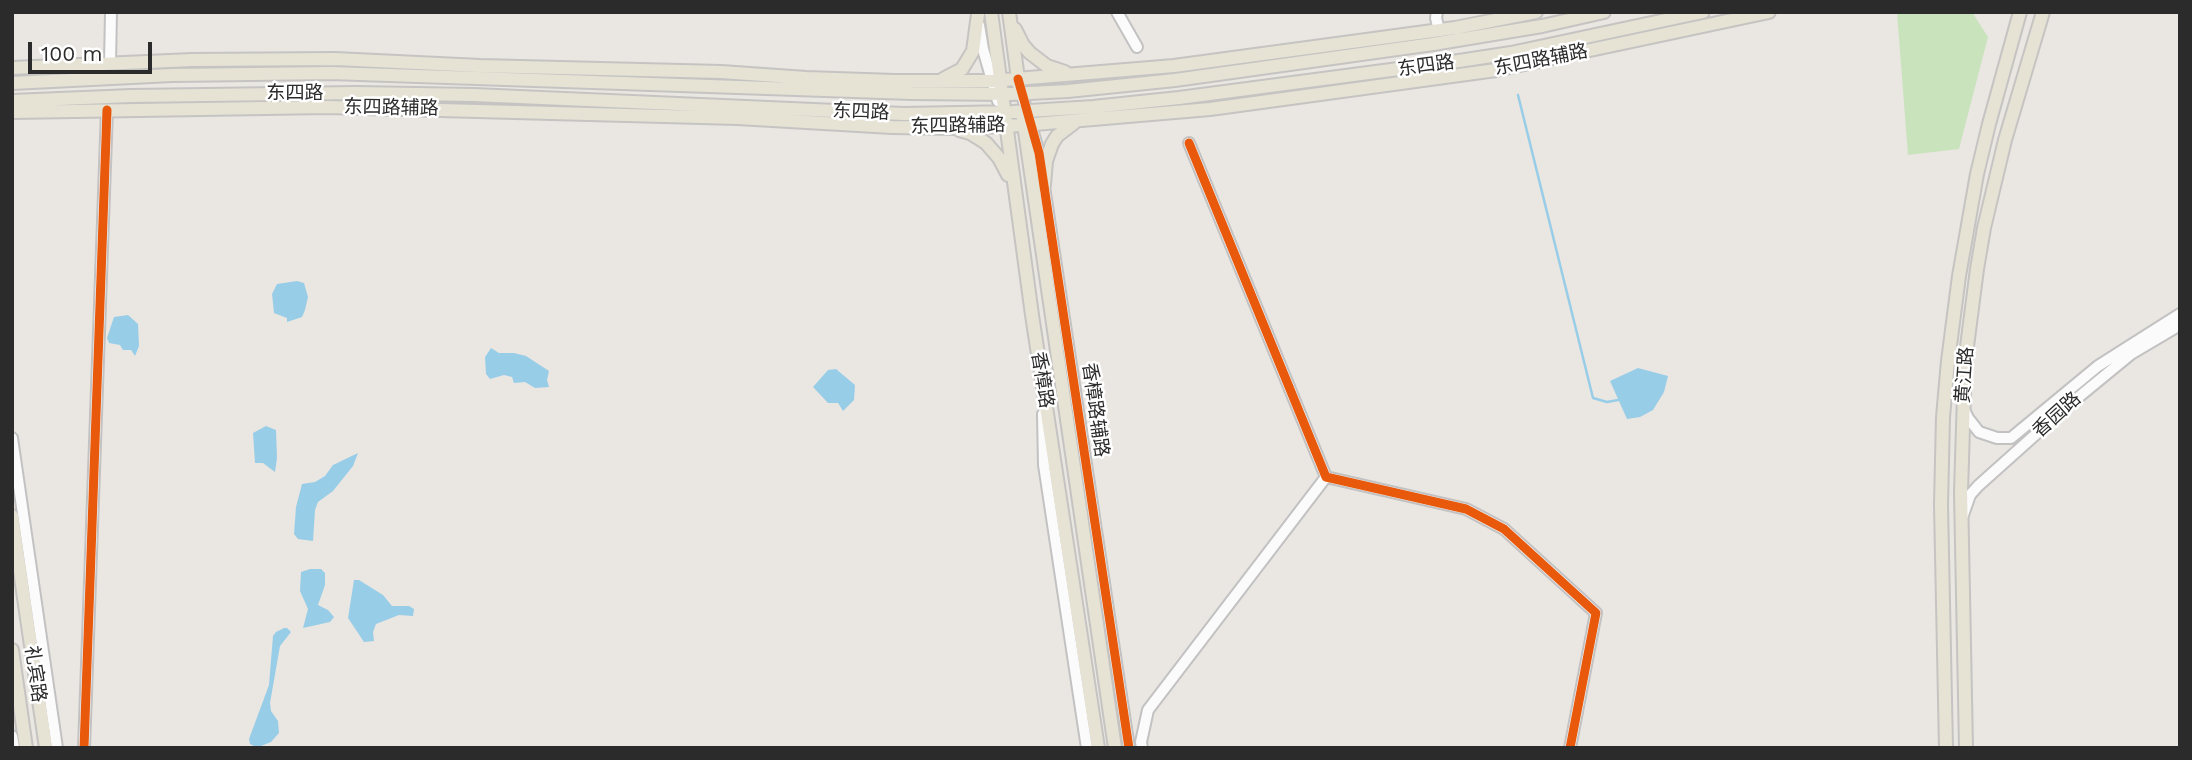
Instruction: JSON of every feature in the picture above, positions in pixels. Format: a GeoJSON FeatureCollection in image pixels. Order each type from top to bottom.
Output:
{"type":"FeatureCollection","features":[{"type":"Feature","properties":{"kind":"main road"},"geometry":{"type":"LineString","coordinates":[[1009,12],[1023,45],[1039,61],[1056,70],[1083,74]]}},
{"type":"Feature","properties":{"kind":"main road","name":"香樟路"},"geometry":{"type":"LineString","coordinates":[[1009,12],[1115,748]]}},
{"type":"Feature","properties":{"kind":"main road"},"geometry":{"type":"LineString","coordinates":[[12,68],[110,63],[335,59],[936,82],[997,87],[1018,79],[1170,66],[1439,30],[1536,12]]}},
{"type":"Feature","properties":{"kind":"main road","name":"东四路"},"geometry":{"type":"LineString","coordinates":[[12,83],[130,77],[331,73],[833,91],[882,92],[997,87],[1021,93],[1135,85],[1485,36],[1604,12]]}},
{"type":"Feature","properties":{"kind":"main road","name":"东四路"},"geometry":{"type":"LineString","coordinates":[[12,101],[356,93],[474,95],[1026,118],[1498,55],[1703,12]]}},
{"type":"Feature","properties":{"kind":"main road","name":"东四路辅路"},"geometry":{"type":"LineString","coordinates":[[1026,118],[1081,121],[1194,110],[1496,70],[1769,12]]}},
{"type":"Feature","properties":{"kind":"main road","name":"黄江路"},"geometry":{"type":"LineString","coordinates":[[1946,748],[1941,505],[1943,417],[1948,360],[1977,174],[2020,12]]}},
{"type":"Feature","properties":{"kind":"main road","name":"黄江路"},"geometry":{"type":"LineString","coordinates":[[1966,748],[1961,528],[1963,406],[1971,310],[1984,228],[2005,140],[2043,12]]}},
{"type":"Feature","properties":{"kind":"main road"},"geometry":{"type":"LineString","coordinates":[[882,92],[936,82],[954,75],[967,63],[976,42],[982,13]]}},
{"type":"Feature","properties":{"kind":"main road","name":"香樟路"},"geometry":{"type":"LineString","coordinates":[[982,13],[1004,117],[1098,748]]}},
{"type":"Feature","properties":{"kind":"main road"},"geometry":{"type":"LineString","coordinates":[[91,64],[130,77]]}},
{"type":"Feature","properties":{"kind":"main road"},"geometry":{"type":"LineString","coordinates":[[1170,66],[1212,74]]}},
{"type":"Feature","properties":{"kind":"main road"},"geometry":{"type":"LineString","coordinates":[[783,76],[833,91]]}},
{"type":"Feature","properties":{"kind":"main road"},"geometry":{"type":"LineString","coordinates":[[12,110],[44,99]]}},
{"type":"Feature","properties":{"kind":"main road"},"geometry":{"type":"LineString","coordinates":[[62,99],[110,110]]}},
{"type":"Feature","properties":{"kind":"main road"},"geometry":{"type":"LineString","coordinates":[[1149,101],[1194,110]]}},
{"type":"Feature","properties":{"kind":"main road"},"geometry":{"type":"LineString","coordinates":[[1044,185],[1046,161],[1052,144],[1066,128],[1126,104]]}},
{"type":"Feature","properties":{"kind":"main road","name":"东四路辅路"},"geometry":{"type":"LineString","coordinates":[[12,110],[351,107],[738,118],[830,125],[945,128],[1004,117]]}},
{"type":"Feature","properties":{"kind":"main road"},"geometry":{"type":"LineString","coordinates":[[779,108],[830,125]]}},
{"type":"Feature","properties":{"kind":"main road"},"geometry":{"type":"LineString","coordinates":[[945,128],[970,133],[986,143],[999,158],[1014,189]]}},
{"type":"Feature","properties":{"kind":"main road","name":"礼宾路"},"geometry":{"type":"LineString","coordinates":[[12,516],[46,748]]}},
{"type":"Feature","properties":{"kind":"main road","name":"礼宾路"},"geometry":{"type":"LineString","coordinates":[[12,650],[26,748]]}},
{"type":"Feature","properties":{"kind":"street"},"geometry":{"type":"LineString","coordinates":[[110,63],[111,12]]}},
{"type":"Feature","properties":{"kind":"street"},"geometry":{"type":"LineString","coordinates":[[1117,12],[1137,47]]}},
{"type":"Feature","properties":{"kind":"street"},"geometry":{"type":"LineString","coordinates":[[1437,12],[1439,30]]}},
{"type":"Feature","properties":{"kind":"street"},"geometry":{"type":"LineString","coordinates":[[85,748],[110,110]]}},
{"type":"Feature","properties":{"kind":"street","name":"香樟路辅路"},"geometry":{"type":"LineString","coordinates":[[1026,118],[1040,153],[1129,748]]}},
{"type":"Feature","properties":{"kind":"street"},"geometry":{"type":"LineString","coordinates":[[1189,143],[1326,477]]}},
{"type":"Feature","properties":{"kind":"street","name":"香园路"},"geometry":{"type":"LineString","coordinates":[[1963,406],[1979,432],[1997,438],[2011,438],[2098,366],[2180,313]]}},
{"type":"Feature","properties":{"kind":"street","name":"香园路"},"geometry":{"type":"LineString","coordinates":[[1961,528],[1965,506],[1978,486],[2104,374],[2180,325]]}},
{"type":"Feature","properties":{"kind":"street"},"geometry":{"type":"LineString","coordinates":[[1044,394],[1044,465],[1087,748]]}},
{"type":"Feature","properties":{"kind":"street"},"geometry":{"type":"LineString","coordinates":[[12,438],[57,748]]}},
{"type":"Feature","properties":{"kind":"street"},"geometry":{"type":"LineString","coordinates":[[1142,748],[1148,710],[1326,477]]}},
{"type":"Feature","properties":{"kind":"street"},"geometry":{"type":"LineString","coordinates":[[1326,477],[1466,509],[1504,529],[1597,613],[1570,748]]}},
{"type":"Feature","properties":{"kind":"street"},"geometry":{"type":"LineString","coordinates":[[12,736],[14,748]]}},
{"type":"Feature","properties":{"kind":"green space"},"geometry":{"type":"Polygon","coordinates":[[[1897,12],[1972,12],[1988,37],[1959,149],[1908,155],[1897,12]]]}},
{"type":"Feature","properties":{"kind":"water"},"geometry":{"type":"Polygon","coordinates":[[[297,281],[304,283],[308,297],[305,310],[302,317],[287,322],[287,318],[274,313],[272,294],[277,284],[297,281]]]}},
{"type":"Feature","properties":{"kind":"water"},"geometry":{"type":"Polygon","coordinates":[[[128,315],[138,324],[139,346],[135,356],[131,350],[123,350],[120,345],[109,343],[107,338],[114,317],[128,315]]]}},
{"type":"Feature","properties":{"kind":"water"},"geometry":{"type":"Polygon","coordinates":[[[491,348],[499,353],[526,356],[549,371],[549,387],[535,388],[525,382],[514,383],[512,377],[504,375],[490,379],[486,374],[485,357],[491,348]]]}},
{"type":"Feature","properties":{"kind":"water"},"geometry":{"type":"Polygon","coordinates":[[[1638,368],[1668,376],[1664,392],[1653,410],[1640,417],[1627,419],[1610,381],[1638,368]]]}},
{"type":"Feature","properties":{"kind":"water"},"geometry":{"type":"Polygon","coordinates":[[[836,369],[855,385],[854,400],[843,411],[838,403],[828,403],[813,387],[828,370],[836,369]]]}},
{"type":"Feature","properties":{"kind":"water"},"geometry":{"type":"Polygon","coordinates":[[[266,426],[276,430],[275,472],[263,463],[255,463],[253,433],[266,426]]]}},
{"type":"Feature","properties":{"kind":"water"},"geometry":{"type":"Polygon","coordinates":[[[358,453],[353,466],[333,491],[318,502],[313,541],[298,539],[294,534],[296,507],[302,484],[315,482],[325,476],[333,465],[358,453]]]}},
{"type":"Feature","properties":{"kind":"water"},"geometry":{"type":"Polygon","coordinates":[[[321,569],[325,573],[325,585],[318,605],[334,617],[330,622],[303,628],[308,609],[300,591],[301,572],[321,569]]]}},
{"type":"Feature","properties":{"kind":"water"},"geometry":{"type":"Polygon","coordinates":[[[354,580],[359,580],[383,595],[392,606],[409,606],[414,609],[413,616],[399,615],[376,624],[374,641],[364,642],[348,618],[354,580]]]}},
{"type":"Feature","properties":{"kind":"water"},"geometry":{"type":"Polygon","coordinates":[[[284,628],[291,632],[280,646],[270,703],[271,711],[278,721],[279,733],[271,742],[254,746],[249,739],[269,685],[273,636],[284,628]]]}},
{"type":"Feature","properties":{"kind":"waterway"},"geometry":{"type":"LineString","coordinates":[[1518,95],[1593,398],[1607,402],[1618,400]]}},
{"type":"Feature","properties":{"kind":"cycle path"},"geometry":{"type":"LineString","coordinates":[[1018,79],[1039,153],[1129,748]]}},
{"type":"Feature","properties":{"kind":"cycle path"},"geometry":{"type":"LineString","coordinates":[[84,748],[107,110]]}},
{"type":"Feature","properties":{"kind":"cycle path"},"geometry":{"type":"LineString","coordinates":[[1189,143],[1326,477],[1466,509],[1504,529],[1596,613],[1570,748]]}}]}
